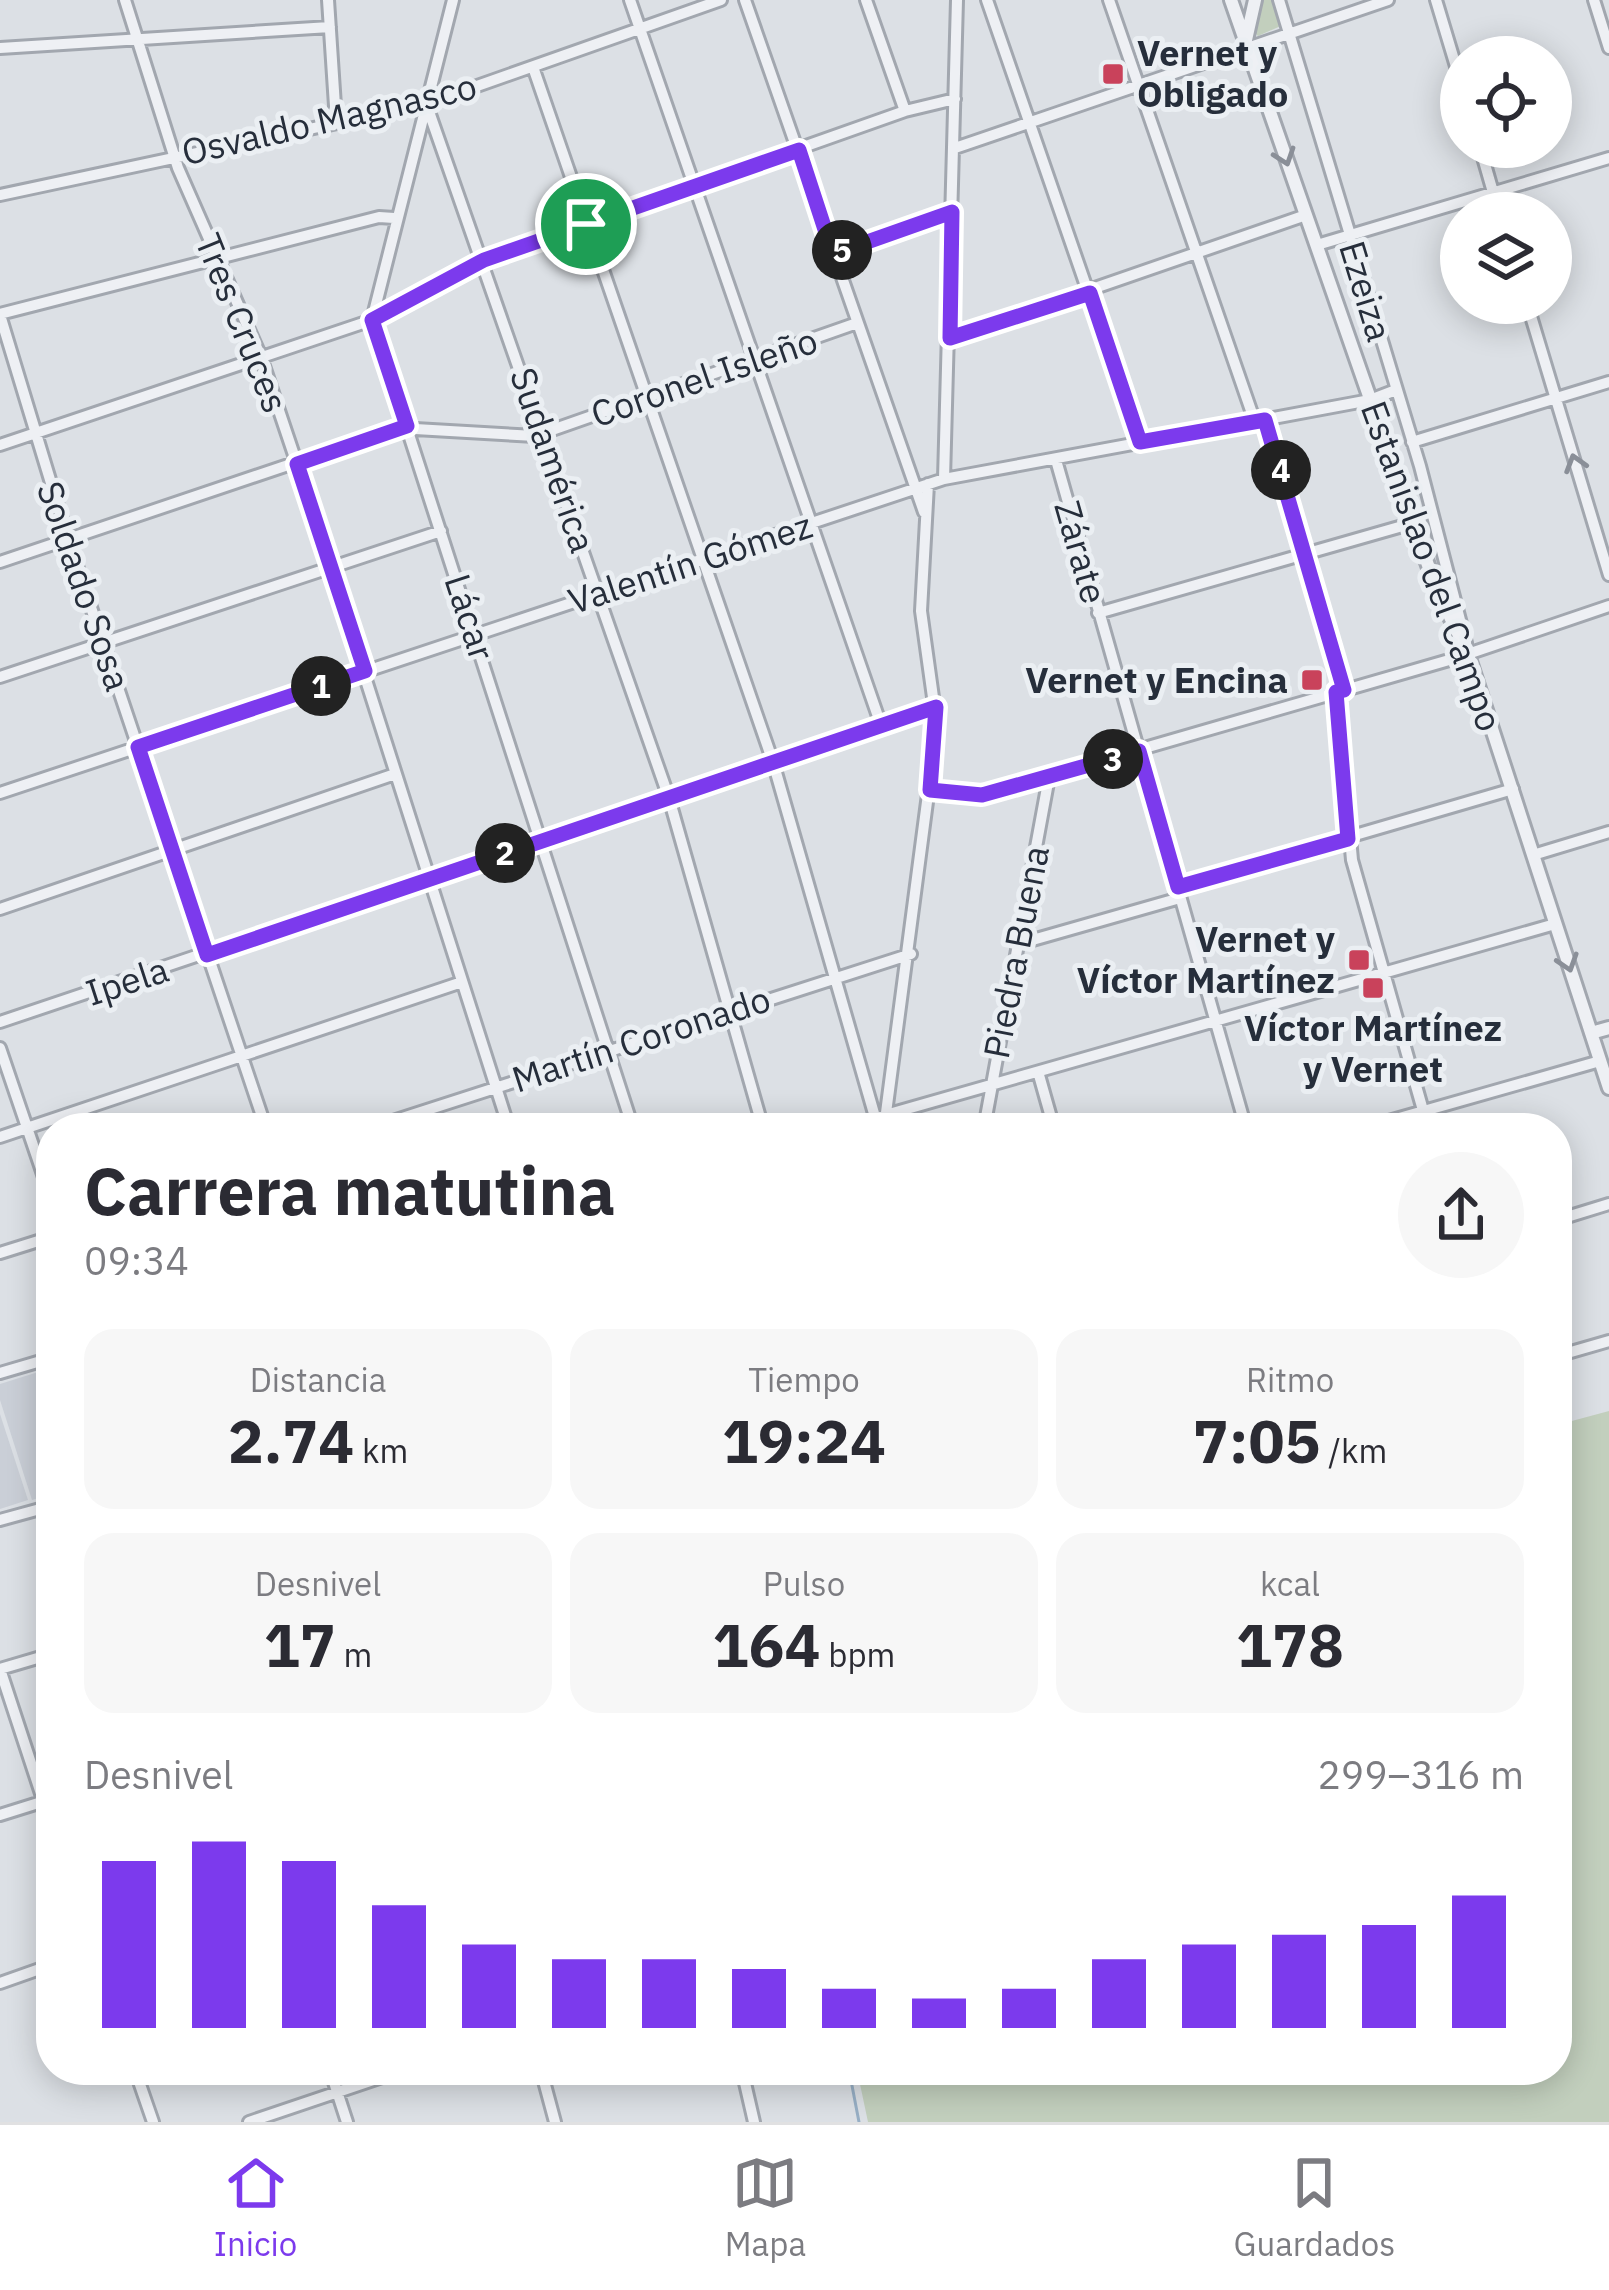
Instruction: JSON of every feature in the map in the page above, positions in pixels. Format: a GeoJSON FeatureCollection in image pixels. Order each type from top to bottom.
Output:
{"type":"FeatureCollection","features":[{"type":"Feature","properties":{"kind":"street","name":"Tres Cruces"},"geometry":{"type":"LineString","coordinates":[[125,0],[173,155],[260,357],[332,566],[426,880],[504,1113]]}},
{"type":"Feature","properties":{"kind":"street"},"geometry":{"type":"LineString","coordinates":[[328,0],[336,122]]}},
{"type":"Feature","properties":{"kind":"street"},"geometry":{"type":"LineString","coordinates":[[372,320],[394,218],[453,0]]}},
{"type":"Feature","properties":{"kind":"street"},"geometry":{"type":"LineString","coordinates":[[630,0],[880,725]]}},
{"type":"Feature","properties":{"kind":"street","name":"Osvaldo Magnasco"},"geometry":{"type":"LineString","coordinates":[[0,195],[426,104],[721,0]]}},
{"type":"Feature","properties":{"kind":"street"},"geometry":{"type":"LineString","coordinates":[[745,0],[925,514]]}},
{"type":"Feature","properties":{"kind":"street"},"geometry":{"type":"LineString","coordinates":[[866,0],[905,111]]}},
{"type":"Feature","properties":{"kind":"street"},"geometry":{"type":"LineString","coordinates":[[944,479],[957,0]]}},
{"type":"Feature","properties":{"kind":"street"},"geometry":{"type":"LineString","coordinates":[[988,0],[1140,442]]}},
{"type":"Feature","properties":{"kind":"street"},"geometry":{"type":"LineString","coordinates":[[1108,0],[1306,554],[1340,691],[1348,839],[1423,1111]]}},
{"type":"Feature","properties":{"kind":"street","name":"Estanislao del Campo"},"geometry":{"type":"LineString","coordinates":[[1231,0],[1413,523],[1467,652],[1609,1088]]}},
{"type":"Feature","properties":{"kind":"street"},"geometry":{"type":"LineString","coordinates":[[1246,44],[1255,0]]}},
{"type":"Feature","properties":{"kind":"street","name":"Ezeiza"},"geometry":{"type":"LineString","coordinates":[[1280,0],[1412,442],[1467,652]]}},
{"type":"Feature","properties":{"kind":"street"},"geometry":{"type":"LineString","coordinates":[[955,148],[1246,44],[1388,0]]}},
{"type":"Feature","properties":{"kind":"street"},"geometry":{"type":"LineString","coordinates":[[1436,0],[1447,36]]}},
{"type":"Feature","properties":{"kind":"street"},"geometry":{"type":"LineString","coordinates":[[1594,0],[1609,48]]}},
{"type":"Feature","properties":{"kind":"street"},"geometry":{"type":"LineString","coordinates":[[0,48],[330,27]]}},
{"type":"Feature","properties":{"kind":"street"},"geometry":{"type":"LineString","coordinates":[[533,67],[705,556],[880,1113]]}},
{"type":"Feature","properties":{"kind":"street"},"geometry":{"type":"LineString","coordinates":[[0,445],[372,320],[484,260],[905,111],[956,99]]}},
{"type":"Feature","properties":{"kind":"street","name":"Sudamérica"},"geometry":{"type":"LineString","coordinates":[[426,104],[669,798],[760,1113]]}},
{"type":"Feature","properties":{"kind":"street"},"geometry":{"type":"LineString","coordinates":[[1496,192],[1609,158]]}},
{"type":"Feature","properties":{"kind":"street"},"geometry":{"type":"LineString","coordinates":[[1317,245],[1440,209]]}},
{"type":"Feature","properties":{"kind":"street"},"geometry":{"type":"LineString","coordinates":[[833,254],[952,212]]}},
{"type":"Feature","properties":{"kind":"street"},"geometry":{"type":"LineString","coordinates":[[950,338],[1306,215]]}},
{"type":"Feature","properties":{"kind":"street"},"geometry":{"type":"LineString","coordinates":[[0,315],[217,257],[394,218]]}},
{"type":"Feature","properties":{"kind":"street","name":"Soldado Sosa"},"geometry":{"type":"LineString","coordinates":[[0,315],[33,434],[261,1113]]}},
{"type":"Feature","properties":{"kind":"street","name":"Lácar"},"geometry":{"type":"LineString","coordinates":[[372,320],[476,633],[536,842],[628,1113]]}},
{"type":"Feature","properties":{"kind":"street","name":"Coronel Isleño"},"geometry":{"type":"LineString","coordinates":[[0,562],[407,426],[520,437],[543,434],[857,323]]}},
{"type":"Feature","properties":{"kind":"street"},"geometry":{"type":"LineString","coordinates":[[1533,324],[1609,575]]}},
{"type":"Feature","properties":{"kind":"street"},"geometry":{"type":"LineString","coordinates":[[1412,442],[1609,382]]}},
{"type":"Feature","properties":{"kind":"street","name":"Valentín Gómez"},"geometry":{"type":"LineString","coordinates":[[0,793],[944,479],[1370,400],[1396,390]]}},
{"type":"Feature","properties":{"kind":"street","name":"Zárate"},"geometry":{"type":"LineString","coordinates":[[1056,460],[1242,1113]]}},
{"type":"Feature","properties":{"kind":"street"},"geometry":{"type":"LineString","coordinates":[[881,1113],[911,954],[930,790],[936,707],[921,611],[928,484]]}},
{"type":"Feature","properties":{"kind":"street"},"geometry":{"type":"LineString","coordinates":[[1098,613],[1413,523]]}},
{"type":"Feature","properties":{"kind":"street"},"geometry":{"type":"LineString","coordinates":[[0,677],[441,531]]}},
{"type":"Feature","properties":{"kind":"street"},"geometry":{"type":"LineString","coordinates":[[930,790],[982,795],[1049,777],[1609,606]]}},
{"type":"Feature","properties":{"kind":"street","name":"Ipela"},"geometry":{"type":"LineString","coordinates":[[0,1022],[936,707]]}},
{"type":"Feature","properties":{"kind":"street"},"geometry":{"type":"LineString","coordinates":[[0,909],[395,774]]}},
{"type":"Feature","properties":{"kind":"street","name":"Piedra Buena"},"geometry":{"type":"LineString","coordinates":[[986,1113],[1049,777]]}},
{"type":"Feature","properties":{"kind":"street"},"geometry":{"type":"LineString","coordinates":[[1017,940],[1513,789]]}},
{"type":"Feature","properties":{"kind":"street"},"geometry":{"type":"LineString","coordinates":[[1533,855],[1609,832]]}},
{"type":"Feature","properties":{"kind":"street"},"geometry":{"type":"LineString","coordinates":[[889,1113],[1039,1075],[1555,924]]}},
{"type":"Feature","properties":{"kind":"street","name":"Martín Coronado"},"geometry":{"type":"LineString","coordinates":[[417,1113],[911,954]]}},
{"type":"Feature","properties":{"kind":"street"},"geometry":{"type":"LineString","coordinates":[[72,1113],[459,983]]}},
{"type":"Feature","properties":{"kind":"street"},"geometry":{"type":"LineString","coordinates":[[1591,1033],[1609,1028]]}},
{"type":"Feature","properties":{"kind":"street"},"geometry":{"type":"LineString","coordinates":[[0,1048],[36,1152]]}},
{"type":"Feature","properties":{"kind":"street"},"geometry":{"type":"LineString","coordinates":[[1416,1113],[1600,1060]]}},
{"type":"Feature","properties":{"kind":"street"},"geometry":{"type":"LineString","coordinates":[[1039,1075],[1050,1113]]}},
{"type":"Feature","properties":{"kind":"street"},"geometry":{"type":"LineString","coordinates":[[0,1137],[36,1125]]}},
{"type":"Feature","properties":{"kind":"street"},"geometry":{"type":"LineString","coordinates":[[1572,1215],[1609,1204]]}},
{"type":"Feature","properties":{"kind":"street"},"geometry":{"type":"LineString","coordinates":[[0,1253],[36,1242]]}},
{"type":"Feature","properties":{"kind":"street"},"geometry":{"type":"LineString","coordinates":[[1572,1351],[1609,1340]]}},
{"type":"Feature","properties":{"kind":"street"},"geometry":{"type":"LineString","coordinates":[[0,1372],[36,1362]]}},
{"type":"Feature","properties":{"kind":"street"},"geometry":{"type":"LineString","coordinates":[[0,1520],[36,1509]]}},
{"type":"Feature","properties":{"kind":"street"},"geometry":{"type":"LineString","coordinates":[[36,1658],[0,1669],[36,1769]]}},
{"type":"Feature","properties":{"kind":"street"},"geometry":{"type":"LineString","coordinates":[[0,1815],[36,1804]]}},
{"type":"Feature","properties":{"kind":"street"},"geometry":{"type":"LineString","coordinates":[[0,1983],[36,1970]]}},
{"type":"Feature","properties":{"kind":"street"},"geometry":{"type":"LineString","coordinates":[[140,2085],[152,2122]]}},
{"type":"Feature","properties":{"kind":"street"},"geometry":{"type":"LineString","coordinates":[[335,2085],[347,2122]]}},
{"type":"Feature","properties":{"kind":"street"},"geometry":{"type":"LineString","coordinates":[[249,2122],[359,2085]]}},
{"type":"Feature","properties":{"kind":"street"},"geometry":{"type":"LineString","coordinates":[[545,2085],[555,2122]]}},
{"type":"Feature","properties":{"kind":"street"},"geometry":{"type":"LineString","coordinates":[[745,2085],[754,2122]]}},
{"type":"Feature","properties":{"kind":"shaded area"},"geometry":{"type":"Polygon","coordinates":[[[36,1373],[36,1499],[32,1500],[0,1400],[0,1384],[36,1373]]]}},
{"type":"Feature","properties":{"kind":"shaded area"},"geometry":{"type":"Polygon","coordinates":[[[0,1414],[28,1500],[0,1509],[0,1414]]]}},
{"type":"Feature","properties":{"kind":"green space"},"geometry":{"type":"Polygon","coordinates":[[[1260,0],[1274,0],[1283,25],[1258,36],[1253,31],[1260,0]]]}},
{"type":"Feature","properties":{"kind":"green space"},"geometry":{"type":"Polygon","coordinates":[[[1609,1411],[1609,2122],[868,2122],[860,2085],[1572,2085],[1572,1421],[1609,1411]]]}},
{"type":"Feature","properties":{"kind":"waterway"},"geometry":{"type":"LineString","coordinates":[[852,2085],[859,2122]]}},
{"type":"Feature","properties":{"kind":"place","name":"Vernet y Obligado"},"geometry":{"type":"Point","coordinates":[1113,74]}},
{"type":"Feature","properties":{"kind":"place","name":"Vernet y Encina"},"geometry":{"type":"Point","coordinates":[1312,680]}},
{"type":"Feature","properties":{"kind":"place","name":"Vernet y Víctor Martínez"},"geometry":{"type":"Point","coordinates":[1359,960]}},
{"type":"Feature","properties":{"kind":"place","name":"Víctor Martínez y Vernet"},"geometry":{"type":"Point","coordinates":[1373,988]}},
{"type":"Feature","properties":{"kind":"route"},"geometry":{"type":"LineString","coordinates":[[799,150],[833,254],[952,212],[950,338],[1090,293],[1140,442],[1265,420],[1344,690],[1336,692],[1348,839],[1178,887],[1139,751],[982,795],[930,790],[936,707],[207,955],[138,747],[365,671],[297,464],[407,426],[372,320],[473,266],[586,224],[799,150]]}}]}
